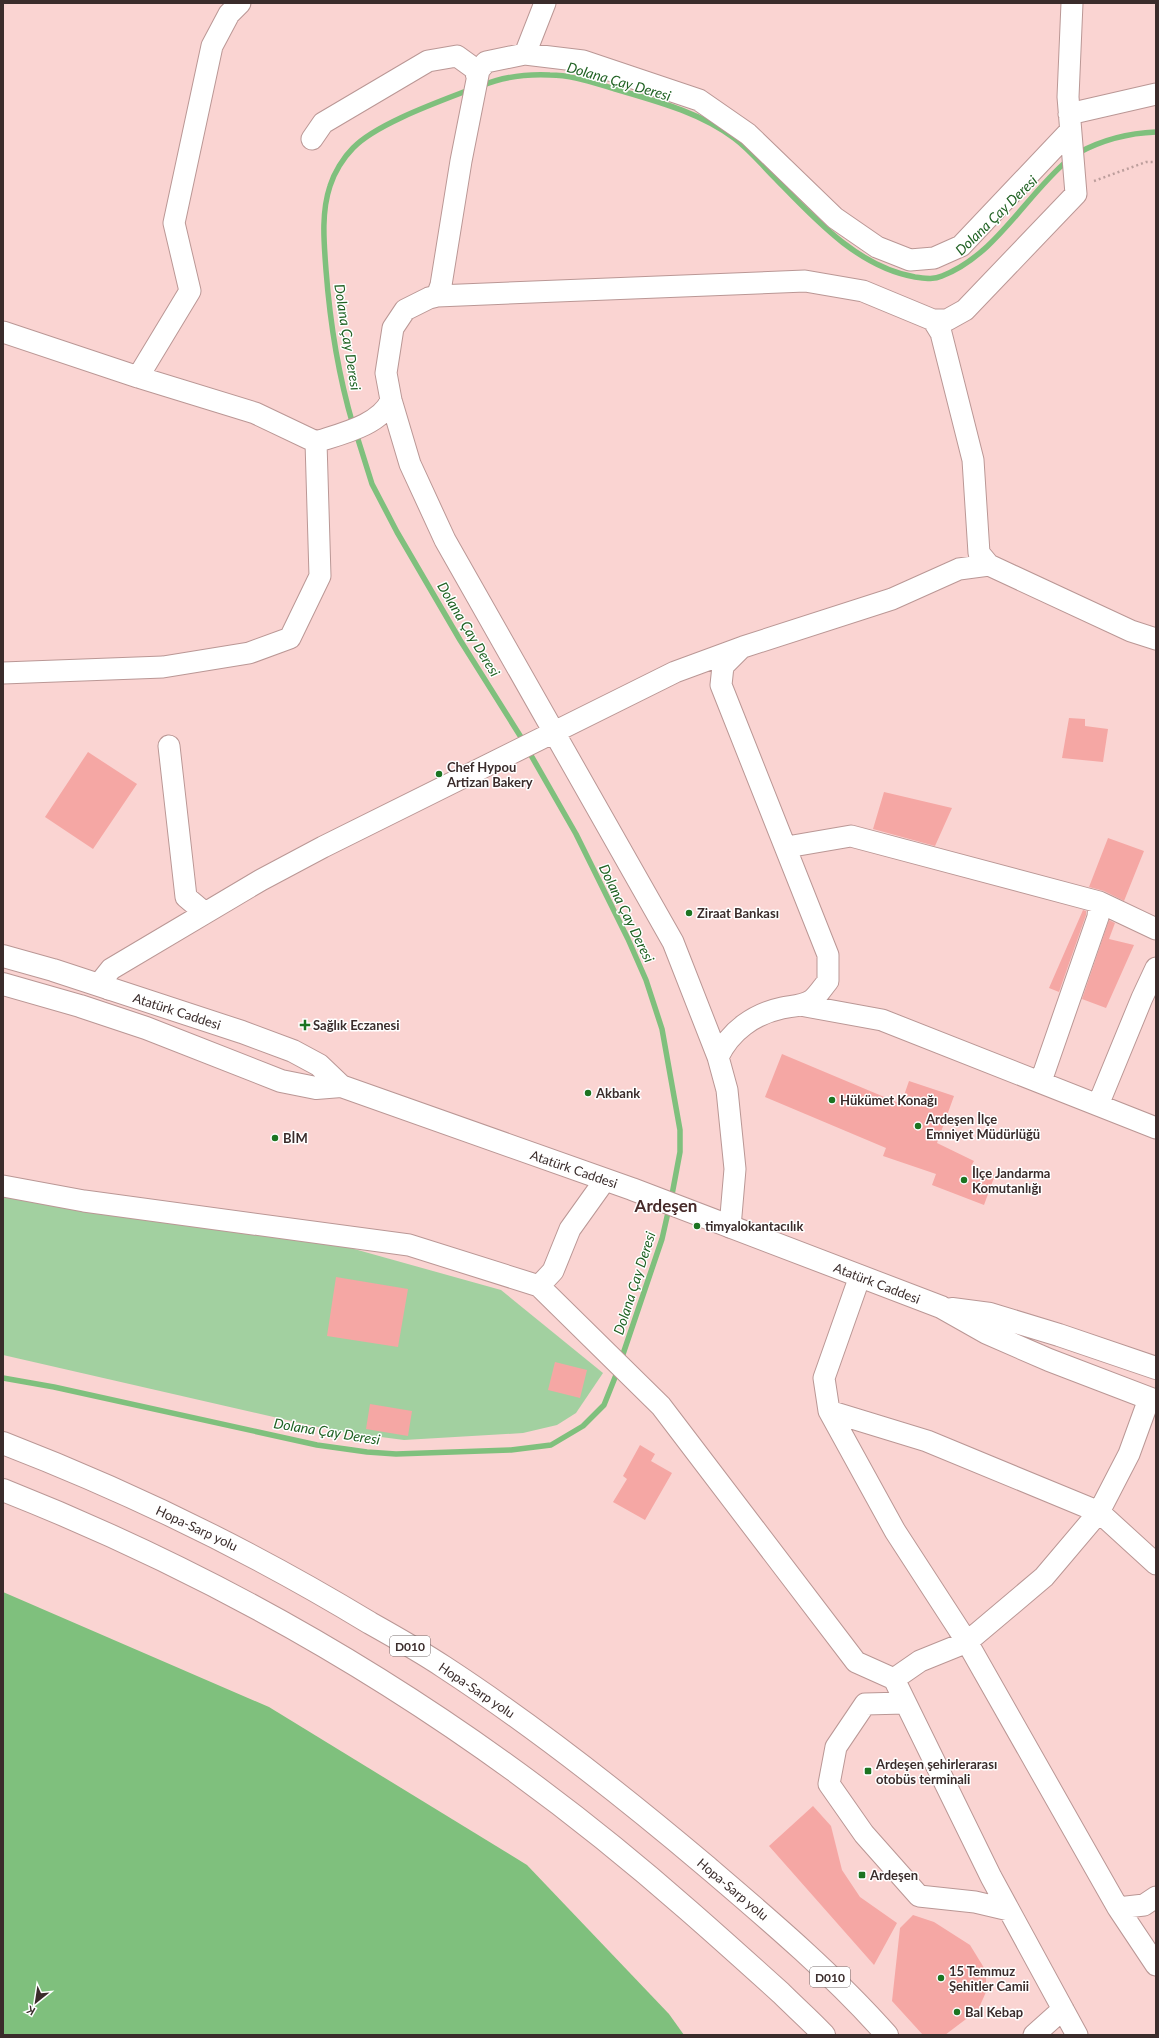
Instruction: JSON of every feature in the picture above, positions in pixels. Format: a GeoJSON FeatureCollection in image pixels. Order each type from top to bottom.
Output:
{"type":"FeatureCollection","features":[{"type":"Feature","properties":{"kind":"main road","name":"Atatürk Caddesi"},"geometry":{"type":"LineString","coordinates":[[3,956],[242,1032],[293,1051],[319,1065],[341,1086],[632,1189],[941,1307],[987,1333],[1049,1360],[1153,1400]]}},
{"type":"Feature","properties":{"kind":"main road","name":"Atatürk Caddesi"},"geometry":{"type":"LineString","coordinates":[[3,984],[80,1006],[146,1028],[281,1081],[316,1088],[341,1086]]}},
{"type":"Feature","properties":{"kind":"main road","name":"Atatürk Caddesi"},"geometry":{"type":"LineString","coordinates":[[941,1307],[990,1314],[1059,1334],[1156,1368]]}},
{"type":"Feature","properties":{"kind":"main road","name":"Hopa-Sarp yolu"},"geometry":{"type":"LineString","coordinates":[[3,1443],[65,1467],[242,1549],[333,1600],[443,1666],[554,1743],[663,1830],[771,1922],[834,1980],[887,2035]]}},
{"type":"Feature","properties":{"kind":"main road"},"geometry":{"type":"LineString","coordinates":[[3,1490],[51,1509],[209,1581],[337,1652],[408,1697],[504,1762],[590,1826],[740,1956],[824,2035]]}},
{"type":"Feature","properties":{"kind":"street"},"geometry":{"type":"LineString","coordinates":[[138,377],[190,291],[174,224],[212,46],[229,14],[240,3]]}},
{"type":"Feature","properties":{"kind":"street"},"geometry":{"type":"LineString","coordinates":[[525,54],[545,3]]}},
{"type":"Feature","properties":{"kind":"street"},"geometry":{"type":"LineString","coordinates":[[730,1227],[735,1169],[727,1090],[718,1057],[673,942],[548,735],[445,540],[410,464],[391,400],[386,373],[393,328],[405,310],[429,298],[437,296],[805,281],[863,291],[932,320],[947,320],[954,318],[965,310],[1076,194],[1068,98],[1072,3]]}},
{"type":"Feature","properties":{"kind":"street"},"geometry":{"type":"LineString","coordinates":[[437,296],[441,285],[470,109],[478,70],[486,62],[525,54],[583,61],[699,100],[748,134],[835,218],[877,247],[910,260],[934,258],[961,246],[1069,123],[1156,94]]}},
{"type":"Feature","properties":{"kind":"street"},"geometry":{"type":"LineString","coordinates":[[312,139],[323,123],[428,61],[456,56],[475,69],[477,76]]}},
{"type":"Feature","properties":{"kind":"street"},"geometry":{"type":"LineString","coordinates":[[932,320],[941,333],[973,460],[979,553],[989,565],[1131,631],[1156,639]]}},
{"type":"Feature","properties":{"kind":"street"},"geometry":{"type":"LineString","coordinates":[[3,332],[138,377],[255,413],[325,439],[362,426],[387,408],[391,400]]}},
{"type":"Feature","properties":{"kind":"street"},"geometry":{"type":"LineString","coordinates":[[3,673],[162,667],[249,653],[290,638],[320,576],[325,439]]}},
{"type":"Feature","properties":{"kind":"street"},"geometry":{"type":"LineString","coordinates":[[109,989],[104,984],[103,979],[111,968],[261,880],[323,847],[675,672],[743,647],[892,599],[959,569],[989,565]]}},
{"type":"Feature","properties":{"kind":"street"},"geometry":{"type":"LineString","coordinates":[[718,1057],[730,1037],[749,1020],[812,1000],[828,981],[828,956],[787,848],[721,685],[723,666],[743,647]]}},
{"type":"Feature","properties":{"kind":"street"},"geometry":{"type":"LineString","coordinates":[[169,746],[186,897],[205,913]]}},
{"type":"Feature","properties":{"kind":"street"},"geometry":{"type":"LineString","coordinates":[[787,848],[851,836],[1099,902],[1156,929]]}},
{"type":"Feature","properties":{"kind":"street"},"geometry":{"type":"LineString","coordinates":[[1040,1081],[1098,917],[1099,902]]}},
{"type":"Feature","properties":{"kind":"street"},"geometry":{"type":"LineString","coordinates":[[1098,1105],[1156,968]]}},
{"type":"Feature","properties":{"kind":"street"},"geometry":{"type":"LineString","coordinates":[[800,1005],[882,1020],[1156,1128]]}},
{"type":"Feature","properties":{"kind":"street"},"geometry":{"type":"LineString","coordinates":[[538,1286],[553,1271],[570,1229],[605,1180]]}},
{"type":"Feature","properties":{"kind":"street"},"geometry":{"type":"LineString","coordinates":[[3,1186],[84,1201],[409,1245],[538,1286],[661,1406],[856,1662],[894,1679],[1009,1910],[1077,2035]]}},
{"type":"Feature","properties":{"kind":"street"},"geometry":{"type":"LineString","coordinates":[[860,1276],[824,1378],[830,1410],[895,1531],[967,1642],[1118,1908],[1156,1965]]}},
{"type":"Feature","properties":{"kind":"street"},"geometry":{"type":"LineString","coordinates":[[894,1679],[920,1661],[967,1642],[1044,1577],[1098,1512],[1129,1454],[1153,1400]]}},
{"type":"Feature","properties":{"kind":"street"},"geometry":{"type":"LineString","coordinates":[[830,1410],[927,1441],[1098,1512],[1156,1564]]}},
{"type":"Feature","properties":{"kind":"street"},"geometry":{"type":"LineString","coordinates":[[905,1703],[865,1704],[836,1747],[829,1784],[864,1834],[919,1896],[976,1902],[1009,1910]]}},
{"type":"Feature","properties":{"kind":"street"},"geometry":{"type":"LineString","coordinates":[[1118,1908],[1144,1905],[1156,1897]]}},
{"type":"Feature","properties":{"kind":"street"},"geometry":{"type":"LineString","coordinates":[[1034,2035],[1063,2009]]}},
{"type":"Feature","properties":{"kind":"path"},"geometry":{"type":"LineString","coordinates":[[1076,194],[1092,182],[1146,162],[1156,162]]}},
{"type":"Feature","properties":{"kind":"shaded area"},"geometry":{"type":"Polygon","coordinates":[[[3,1192],[347,1247],[501,1290],[603,1373],[576,1413],[557,1425],[523,1433],[404,1440],[335,1431],[3,1355],[3,1192]]]}},
{"type":"Feature","properties":{"kind":"shaded area"},"geometry":{"type":"Polygon","coordinates":[[[3,1592],[269,1707],[527,1865],[669,2014],[684,2035],[3,2035],[3,1592]]]}},
{"type":"Feature","properties":{"kind":"building"},"geometry":{"type":"Polygon","coordinates":[[[1069,718],[1085,719],[1085,726],[1108,729],[1103,762],[1062,758],[1069,718]]]}},
{"type":"Feature","properties":{"kind":"building"},"geometry":{"type":"Polygon","coordinates":[[[88,752],[137,784],[93,849],[45,817],[88,752]]]}},
{"type":"Feature","properties":{"kind":"building"},"geometry":{"type":"Polygon","coordinates":[[[884,792],[952,808],[935,846],[873,829],[884,792]]]}},
{"type":"Feature","properties":{"kind":"building"},"geometry":{"type":"Polygon","coordinates":[[[1108,838],[1144,851],[1124,901],[1104,891],[1089,887],[1108,838]]]}},
{"type":"Feature","properties":{"kind":"building"},"geometry":{"type":"Polygon","coordinates":[[[1083,910],[1086,911],[1086,915],[1059,992],[1049,988],[1083,910]]]}},
{"type":"Feature","properties":{"kind":"building"},"geometry":{"type":"Polygon","coordinates":[[[1109,920],[1115,923],[1109,939],[1134,945],[1106,1008],[1082,999],[1109,920]]]}},
{"type":"Feature","properties":{"kind":"building"},"geometry":{"type":"Polygon","coordinates":[[[782,1054],[901,1104],[909,1081],[954,1096],[937,1143],[974,1161],[971,1166],[995,1175],[984,1205],[932,1185],[936,1174],[883,1156],[886,1148],[765,1097],[782,1054]]]}},
{"type":"Feature","properties":{"kind":"building"},"geometry":{"type":"Polygon","coordinates":[[[336,1277],[408,1289],[398,1347],[327,1336],[336,1277]]]}},
{"type":"Feature","properties":{"kind":"building"},"geometry":{"type":"Polygon","coordinates":[[[555,1362],[587,1370],[580,1398],[548,1390],[555,1362]]]}},
{"type":"Feature","properties":{"kind":"building"},"geometry":{"type":"Polygon","coordinates":[[[370,1404],[412,1411],[408,1436],[366,1429],[370,1404]]]}},
{"type":"Feature","properties":{"kind":"building"},"geometry":{"type":"Polygon","coordinates":[[[640,1445],[655,1454],[651,1461],[672,1473],[645,1520],[613,1502],[627,1479],[623,1476],[640,1445]]]}},
{"type":"Feature","properties":{"kind":"building"},"geometry":{"type":"Polygon","coordinates":[[[813,1806],[831,1826],[842,1870],[860,1897],[897,1923],[874,1965],[769,1846],[813,1806]]]}},
{"type":"Feature","properties":{"kind":"building","name":"15 Temmuz Şehitler Camii"},"geometry":{"type":"Polygon","coordinates":[[[913,1915],[934,1922],[970,1945],[986,1971],[986,1992],[978,2010],[945,2035],[923,2035],[892,2001],[900,1928],[913,1915]]]}},
{"type":"Feature","properties":{"kind":"waterway","name":"Dolana Çay Deresi"},"geometry":{"type":"LineString","coordinates":[[481,86],[506,78],[542,75],[566,76],[646,98],[692,114],[721,129],[739,142],[820,224],[855,252],[874,263],[915,277],[935,278],[942,276],[979,254],[995,239],[1038,190],[1068,160]]}},
{"type":"Feature","properties":{"kind":"waterway","name":"Dolana Çay Deresi"},"geometry":{"type":"LineString","coordinates":[[353,425],[339,368],[332,329],[328,290],[324,217],[330,186],[336,171],[349,152],[363,139],[376,130],[408,114],[469,90]]}},
{"type":"Feature","properties":{"kind":"waterway","name":"Dolana Çay Deresi"},"geometry":{"type":"LineString","coordinates":[[1078,153],[1097,144],[1116,138],[1156,132]]}},
{"type":"Feature","properties":{"kind":"waterway","name":"Dolana Çay Deresi"},"geometry":{"type":"LineString","coordinates":[[356,433],[372,484],[397,532],[460,640],[524,742]]}},
{"type":"Feature","properties":{"kind":"waterway","name":"Dolana Çay Deresi"},"geometry":{"type":"LineString","coordinates":[[528,750],[576,834],[628,939],[646,980],[662,1029],[680,1130],[680,1152],[671,1200]]}},
{"type":"Feature","properties":{"kind":"waterway","name":"Dolana Çay Deresi"},"geometry":{"type":"LineString","coordinates":[[621,1360],[662,1239],[669,1208]]}},
{"type":"Feature","properties":{"kind":"waterway","name":"Dolana Çay Deresi"},"geometry":{"type":"LineString","coordinates":[[3,1378],[54,1387],[317,1445],[367,1452],[396,1454],[511,1450],[551,1445],[583,1426],[604,1405],[618,1370]]}},
{"type":"Feature","properties":{"kind":"place","name":"Chef Hypou Artizan Bakery"},"geometry":{"type":"Point","coordinates":[439,774]}},
{"type":"Feature","properties":{"kind":"place","name":"Ziraat Bankası"},"geometry":{"type":"Point","coordinates":[689,913]}},
{"type":"Feature","properties":{"kind":"place","name":"Sağlık Eczanesi"},"geometry":{"type":"Point","coordinates":[305,1025]}},
{"type":"Feature","properties":{"kind":"place","name":"Akbank"},"geometry":{"type":"Point","coordinates":[588,1093]}},
{"type":"Feature","properties":{"kind":"place","name":"Hükümet Konağı"},"geometry":{"type":"Point","coordinates":[832,1100]}},
{"type":"Feature","properties":{"kind":"place","name":"Ardeşen İlçe Emniyet Müdürlüğü"},"geometry":{"type":"Point","coordinates":[918,1126]}},
{"type":"Feature","properties":{"kind":"place","name":"BİM"},"geometry":{"type":"Point","coordinates":[275,1138]}},
{"type":"Feature","properties":{"kind":"place","name":"İlçe Jandarma Komutanlığı"},"geometry":{"type":"Point","coordinates":[964,1180]}},
{"type":"Feature","properties":{"kind":"place","name":"timyalokantacılık"},"geometry":{"type":"Point","coordinates":[697,1226]}},
{"type":"Feature","properties":{"kind":"place","name":"Ardeşen şehirlerarası otobüs terminali"},"geometry":{"type":"Point","coordinates":[868,1771]}},
{"type":"Feature","properties":{"kind":"place","name":"Ardeşen"},"geometry":{"type":"Point","coordinates":[862,1875]}},
{"type":"Feature","properties":{"kind":"place","name":"15 Temmuz Şehitler Camii"},"geometry":{"type":"Point","coordinates":[941,1978]}},
{"type":"Feature","properties":{"kind":"place","name":"Bal Kebap"},"geometry":{"type":"Point","coordinates":[957,2012]}},
{"type":"Feature","properties":{"kind":"district","name":"Ardeşen"},"geometry":{"type":"Point","coordinates":[666,1205]}}]}
